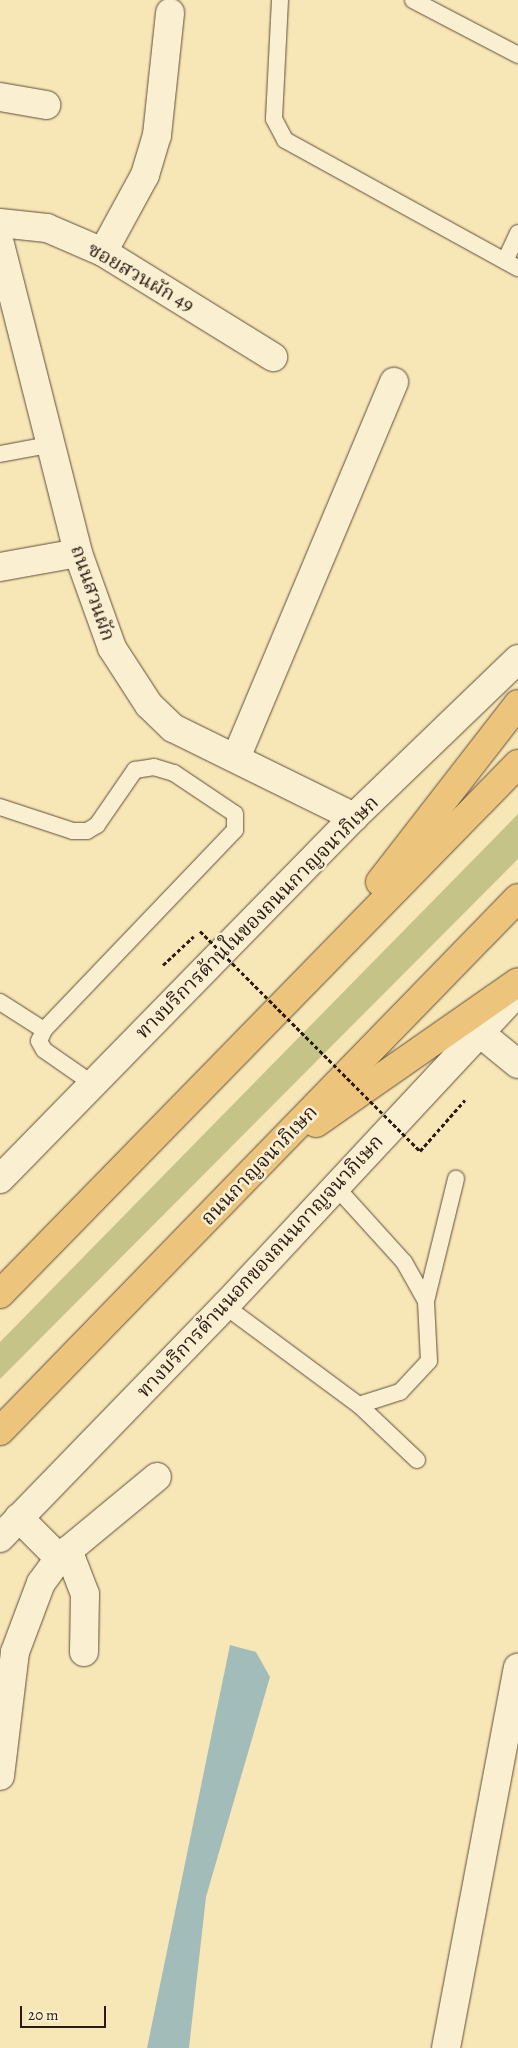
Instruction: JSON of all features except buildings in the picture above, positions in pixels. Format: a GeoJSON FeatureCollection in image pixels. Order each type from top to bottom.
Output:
{"type":"FeatureCollection","features":[{"type":"Feature","properties":{"kind":"highway"},"geometry":{"type":"LineString","coordinates":[[305,978],[518,704]]}},
{"type":"Feature","properties":{"kind":"highway"},"geometry":{"type":"LineString","coordinates":[[0,1294],[305,978],[518,764]]}},
{"type":"Feature","properties":{"kind":"highway","name":"ถนนกาญจนาภิเษก"},"geometry":{"type":"LineString","coordinates":[[0,1431],[518,898]]}},
{"type":"Feature","properties":{"kind":"highway"},"geometry":{"type":"LineString","coordinates":[[263,1160],[518,982]]}},
{"type":"Feature","properties":{"kind":"highway"},"geometry":{"type":"LineString","coordinates":[[0,1450],[30,1400]]}},
{"type":"Feature","properties":{"kind":"street"},"geometry":{"type":"LineString","coordinates":[[103,252],[145,175],[157,135],[170,13]]}},
{"type":"Feature","properties":{"kind":"street"},"geometry":{"type":"LineString","coordinates":[[0,97],[46,106]]}},
{"type":"Feature","properties":{"kind":"street","name":"ซอยสวนผัก 49"},"geometry":{"type":"LineString","coordinates":[[0,223],[48,228],[103,252],[273,357]]}},
{"type":"Feature","properties":{"kind":"street","name":"ถนนสวนผัก"},"geometry":{"type":"LineString","coordinates":[[0,244],[49,445],[78,553],[112,648],[149,705],[196,743],[236,758],[354,818]]}},
{"type":"Feature","properties":{"kind":"street"},"geometry":{"type":"LineString","coordinates":[[236,758],[394,382]]}},
{"type":"Feature","properties":{"kind":"street"},"geometry":{"type":"LineString","coordinates":[[0,566],[78,553]]}},
{"type":"Feature","properties":{"kind":"street","name":"ทางบริการด้านในของถนนกาญจนาภิเษก"},"geometry":{"type":"LineString","coordinates":[[0,1179],[354,818],[518,659]]}},
{"type":"Feature","properties":{"kind":"street","name":"ทางบริการด้านนอกของถนนกาญจนาภิเษก"},"geometry":{"type":"LineString","coordinates":[[0,1538],[225,1306],[518,992]]}},
{"type":"Feature","properties":{"kind":"street"},"geometry":{"type":"LineString","coordinates":[[480,1033],[518,1064]]}},
{"type":"Feature","properties":{"kind":"street"},"geometry":{"type":"LineString","coordinates":[[0,1776],[14,1652],[41,1584],[63,1554],[157,1477]]}},
{"type":"Feature","properties":{"kind":"street"},"geometry":{"type":"LineString","coordinates":[[19,1518],[63,1554],[85,1594],[84,1652]]}},
{"type":"Feature","properties":{"kind":"street"},"geometry":{"type":"LineString","coordinates":[[446,2048],[518,1668]]}},
{"type":"Feature","properties":{"kind":"lane"},"geometry":{"type":"LineString","coordinates":[[280,0],[274,119],[285,140],[511,265],[518,233]]}},
{"type":"Feature","properties":{"kind":"lane"},"geometry":{"type":"LineString","coordinates":[[413,0],[518,56]]}},
{"type":"Feature","properties":{"kind":"lane"},"geometry":{"type":"LineString","coordinates":[[0,454],[49,445]]}},
{"type":"Feature","properties":{"kind":"lane"},"geometry":{"type":"LineString","coordinates":[[0,807],[73,831],[86,830],[98,825],[135,770],[154,767],[174,773],[235,814],[237,823],[158,913],[44,1030],[39,1041],[44,1050],[93,1084]]}},
{"type":"Feature","properties":{"kind":"lane"},"geometry":{"type":"LineString","coordinates":[[0,1002],[44,1030]]}},
{"type":"Feature","properties":{"kind":"lane"},"geometry":{"type":"LineString","coordinates":[[359,1405],[400,1392],[429,1361],[426,1301],[456,1179]]}},
{"type":"Feature","properties":{"kind":"lane"},"geometry":{"type":"LineString","coordinates":[[335,1186],[404,1262],[426,1301]]}},
{"type":"Feature","properties":{"kind":"lane"},"geometry":{"type":"LineString","coordinates":[[225,1306],[359,1405],[417,1460]]}},
{"type":"Feature","properties":{"kind":"path"},"geometry":{"type":"LineString","coordinates":[[163,965],[200,931],[420,1150],[465,1100]]}},
{"type":"Feature","properties":{"kind":"shaded area"},"geometry":{"type":"Polygon","coordinates":[[[518,814],[518,859],[0,1379],[0,1342],[518,814]]]}},
{"type":"Feature","properties":{"kind":"water"},"geometry":{"type":"Polygon","coordinates":[[[230,1645],[256,1652],[270,1677],[206,1897],[189,2048],[147,2048],[230,1645]]]}}]}
